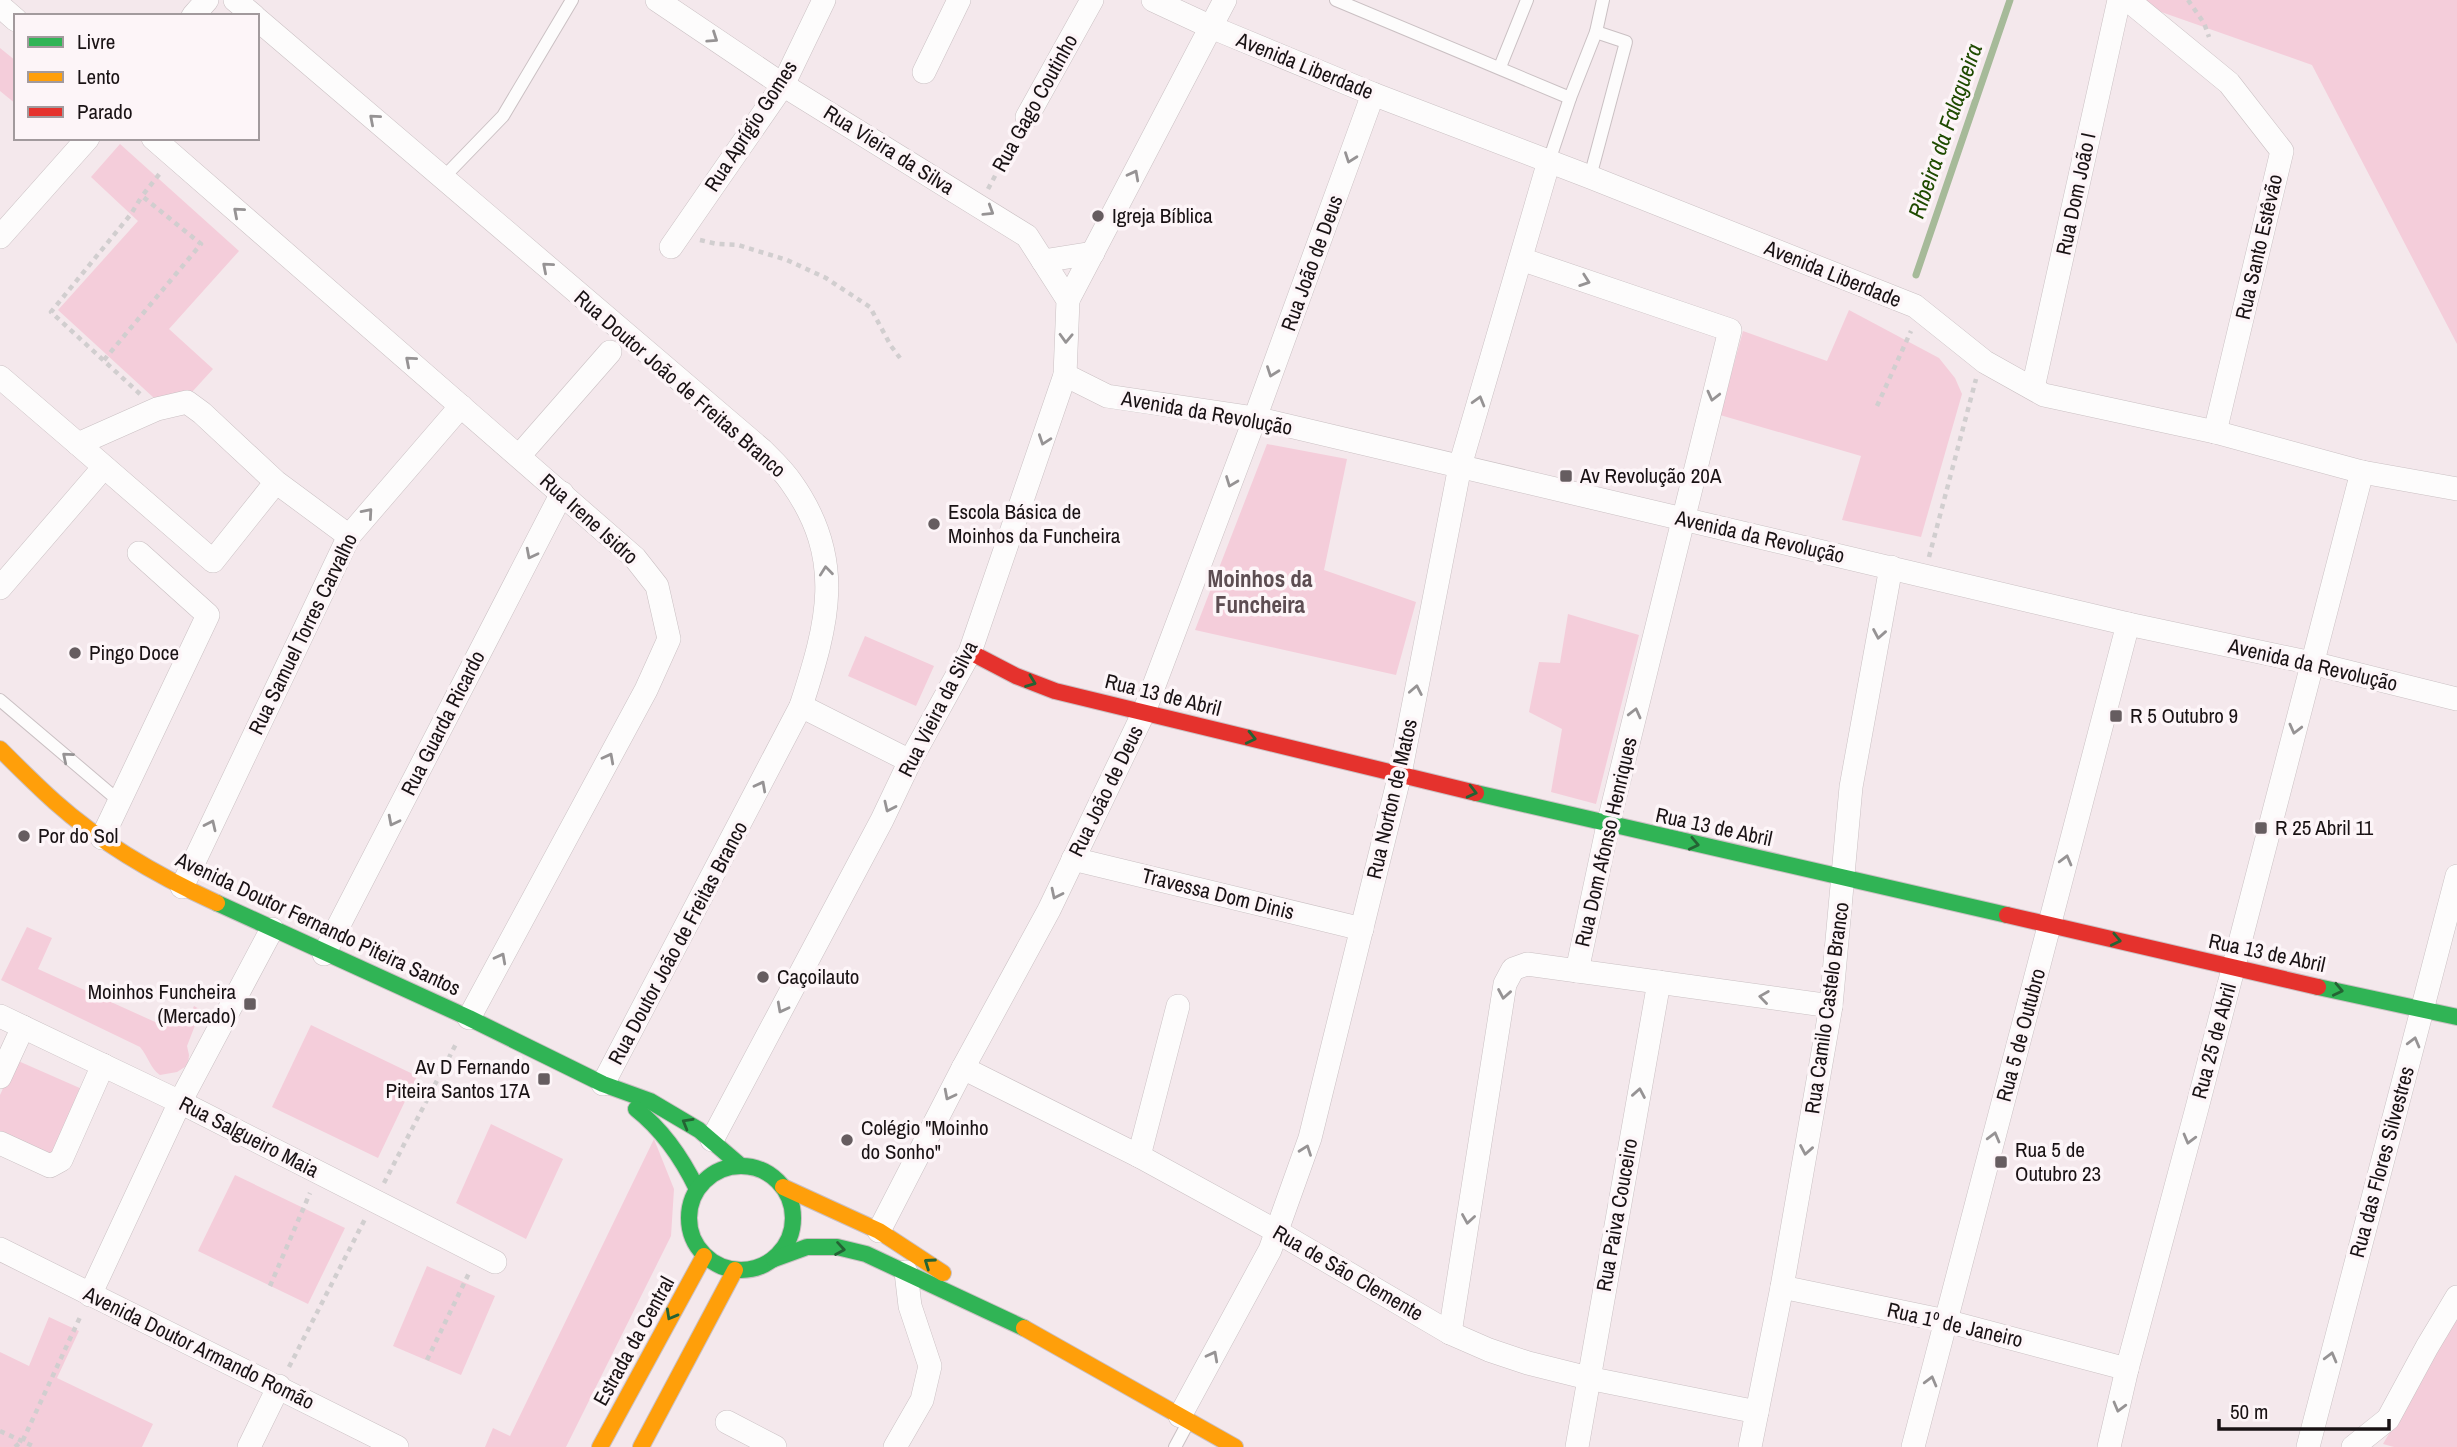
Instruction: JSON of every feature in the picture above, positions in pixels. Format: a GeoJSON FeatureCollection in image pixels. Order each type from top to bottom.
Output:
{"type":"FeatureCollection","features":[{"type":"Feature","properties":{"kind":"street"},"geometry":{"type":"LineString","coordinates":[[195,14],[207,0]]}},
{"type":"Feature","properties":{"kind":"street","name":"Rua Doutor João de Freitas Branco"},"geometry":{"type":"LineString","coordinates":[[235,0],[251,14]]}},
{"type":"Feature","properties":{"kind":"street","name":"Rua Vieira da Silva"},"geometry":{"type":"LineString","coordinates":[[657,0],[783,85],[1027,236],[1068,300],[1065,375],[970,652],[712,1140]]}},
{"type":"Feature","properties":{"kind":"street","name":"Rua Aprígio Gomes"},"geometry":{"type":"LineString","coordinates":[[675,241],[783,85],[824,0]]}},
{"type":"Feature","properties":{"kind":"street"},"geometry":{"type":"LineString","coordinates":[[924,72],[959,0]]}},
{"type":"Feature","properties":{"kind":"street","name":"Rua Gago Coutinho"},"geometry":{"type":"LineString","coordinates":[[1027,117],[1092,0]]}},
{"type":"Feature","properties":{"kind":"street","name":"Avenida Liberdade"},"geometry":{"type":"LineString","coordinates":[[1153,0],[1373,94],[1915,306],[1985,362],[2044,395],[2215,432],[2362,472],[2457,489]]}},
{"type":"Feature","properties":{"kind":"street"},"geometry":{"type":"LineString","coordinates":[[1068,300],[1225,0]]}},
{"type":"Feature","properties":{"kind":"street","name":"Rua Dom João I"},"geometry":{"type":"LineString","coordinates":[[2033,388],[2119,0]]}},
{"type":"Feature","properties":{"kind":"street","name":"Rua Santo Estêvão"},"geometry":{"type":"LineString","coordinates":[[2128,0],[2228,83],[2282,151],[2215,432]]}},
{"type":"Feature","properties":{"kind":"street"},"geometry":{"type":"LineString","coordinates":[[0,6],[14,18]]}},
{"type":"Feature","properties":{"kind":"street","name":"Rua Doutor João de Freitas Branco"},"geometry":{"type":"LineString","coordinates":[[259,20],[762,450],[790,480],[806,506],[823,543],[828,582],[820,646],[801,706],[603,1084]]}},
{"type":"Feature","properties":{"kind":"street","name":"Rua João de Deus"},"geometry":{"type":"LineString","coordinates":[[879,1231],[1049,910],[1144,712],[1373,94]]}},
{"type":"Feature","properties":{"kind":"street"},"geometry":{"type":"LineString","coordinates":[[3,228],[86,140]]}},
{"type":"Feature","properties":{"kind":"street","name":"Rua Irene Isidro"},"geometry":{"type":"LineString","coordinates":[[155,140],[562,493],[635,558],[657,586],[669,639],[646,690],[469,1018]]}},
{"type":"Feature","properties":{"kind":"street","name":"Rua Norton de Matos"},"geometry":{"type":"LineString","coordinates":[[1185,1419],[1270,1250],[1310,1138],[1400,774],[1460,466],[1549,161]]}},
{"type":"Feature","properties":{"kind":"street"},"geometry":{"type":"LineString","coordinates":[[1043,261],[1093,253]]}},
{"type":"Feature","properties":{"kind":"street","name":"Rua Dom Afonso Henriques"},"geometry":{"type":"LineString","coordinates":[[1450,1333],[1505,984],[1513,969],[1527,964],[1577,971],[1608,825],[1730,330],[1521,259]]}},
{"type":"Feature","properties":{"kind":"street"},"geometry":{"type":"LineString","coordinates":[[519,456],[610,352]]}},
{"type":"Feature","properties":{"kind":"street","name":"Avenida da Revolução"},"geometry":{"type":"LineString","coordinates":[[1065,375],[1107,396],[1255,418],[1682,520],[2128,624],[2312,663],[2457,699]]}},
{"type":"Feature","properties":{"kind":"street"},"geometry":{"type":"LineString","coordinates":[[0,377],[213,561],[276,482]]}},
{"type":"Feature","properties":{"kind":"street"},"geometry":{"type":"LineString","coordinates":[[78,444],[158,409],[187,402],[276,482],[349,536]]}},
{"type":"Feature","properties":{"kind":"street","name":"Rua Samuel Torres Carvalho"},"geometry":{"type":"LineString","coordinates":[[181,887],[349,536],[461,406]]}},
{"type":"Feature","properties":{"kind":"street"},"geometry":{"type":"LineString","coordinates":[[0,588],[104,467]]}},
{"type":"Feature","properties":{"kind":"street","name":"Rua 25 de Abril"},"geometry":{"type":"LineString","coordinates":[[2109,1447],[2127,1368],[2362,472]]}},
{"type":"Feature","properties":{"kind":"street","name":"Rua Guarda Ricardo"},"geometry":{"type":"LineString","coordinates":[[324,954],[562,493]]}},
{"type":"Feature","properties":{"kind":"street"},"geometry":{"type":"LineString","coordinates":[[102,838],[208,614],[139,553]]}},
{"type":"Feature","properties":{"kind":"street","name":"Rua Camilo Castelo Branco"},"geometry":{"type":"LineString","coordinates":[[1750,1447],[1782,1287],[1831,1006],[1851,787],[1891,567]]}},
{"type":"Feature","properties":{"kind":"street","name":"Rua 5 de Outubro"},"geometry":{"type":"LineString","coordinates":[[1913,1447],[2128,624]]}},
{"type":"Feature","properties":{"kind":"street","name":"Rua 13 de Abril"},"geometry":{"type":"LineString","coordinates":[[970,652],[1016,676],[1055,691],[1608,825],[2457,1017]]}},
{"type":"Feature","properties":{"kind":"street"},"geometry":{"type":"LineString","coordinates":[[801,706],[910,761]]}},
{"type":"Feature","properties":{"kind":"street","name":"Avenida Doutor Fernando Piteira Santos"},"geometry":{"type":"LineString","coordinates":[[0,749],[56,803],[102,838],[181,887],[469,1018],[603,1084],[650,1101],[712,1140],[741,1166]]}},
{"type":"Feature","properties":{"kind":"street","name":"Travessa Dom Dinis"},"geometry":{"type":"LineString","coordinates":[[1073,859],[1362,929]]}},
{"type":"Feature","properties":{"kind":"street","name":"Rua das Flores Silvestres"},"geometry":{"type":"LineString","coordinates":[[2308,1447],[2457,876]]}},
{"type":"Feature","properties":{"kind":"street"},"geometry":{"type":"LineString","coordinates":[[90,1295],[180,1102],[272,929]]}},
{"type":"Feature","properties":{"kind":"street"},"geometry":{"type":"LineString","coordinates":[[1577,971],[1831,1006]]}},
{"type":"Feature","properties":{"kind":"street","name":"Rua Paiva Couceiro"},"geometry":{"type":"LineString","coordinates":[[1577,1447],[1659,982]]}},
{"type":"Feature","properties":{"kind":"street"},"geometry":{"type":"LineString","coordinates":[[1139,1156],[1178,1006]]}},
{"type":"Feature","properties":{"kind":"street","name":"Rua Salgueiro Maia"},"geometry":{"type":"LineString","coordinates":[[0,1016],[180,1102],[487,1257]]}},
{"type":"Feature","properties":{"kind":"street"},"geometry":{"type":"LineString","coordinates":[[0,1077],[23,1027]]}},
{"type":"Feature","properties":{"kind":"street"},"geometry":{"type":"LineString","coordinates":[[0,1143],[50,1166],[61,1160],[103,1065]]}},
{"type":"Feature","properties":{"kind":"street","name":"Rua de São Clemente"},"geometry":{"type":"LineString","coordinates":[[963,1068],[1139,1156],[1276,1231],[1450,1333],[1489,1350],[1588,1378],[1757,1412]]}},
{"type":"Feature","properties":{"kind":"street","name":"Avenida Doutor Fernando Piteira Santos"},"geometry":{"type":"LineString","coordinates":[[603,1084],[656,1123],[684,1160],[697,1189]]}},
{"type":"Feature","properties":{"kind":"street"},"geometry":{"type":"LineString","coordinates":[[1005,1317],[901,1243],[801,1197],[783,1187],[771,1175],[756,1168],[728,1167],[716,1172],[697,1189],[690,1206],[689,1224],[694,1241],[704,1256],[718,1265],[735,1270],[756,1268],[774,1258],[807,1247],[836,1247],[866,1254],[1005,1317],[1236,1447]]}},
{"type":"Feature","properties":{"kind":"street"},"geometry":{"type":"LineString","coordinates":[[774,1258],[783,1249],[793,1224],[793,1211],[783,1187]]}},
{"type":"Feature","properties":{"kind":"street","name":"Avenida Doutor Armando Romão"},"geometry":{"type":"LineString","coordinates":[[0,1249],[397,1447]]}},
{"type":"Feature","properties":{"kind":"street","name":"Estrada da Central"},"geometry":{"type":"LineString","coordinates":[[600,1447],[704,1256]]}},
{"type":"Feature","properties":{"kind":"street"},"geometry":{"type":"LineString","coordinates":[[641,1447],[735,1270]]}},
{"type":"Feature","properties":{"kind":"street"},"geometry":{"type":"LineString","coordinates":[[894,1447],[922,1400],[930,1366],[910,1306],[906,1272]]}},
{"type":"Feature","properties":{"kind":"street","name":"Rua 1º de Janeiro"},"geometry":{"type":"LineString","coordinates":[[1782,1287],[1946,1321],[2127,1368]]}},
{"type":"Feature","properties":{"kind":"street"},"geometry":{"type":"LineString","coordinates":[[2353,1447],[2388,1419],[2457,1297]]}},
{"type":"Feature","properties":{"kind":"street"},"geometry":{"type":"LineString","coordinates":[[249,1447],[279,1386]]}},
{"type":"Feature","properties":{"kind":"street"},"geometry":{"type":"LineString","coordinates":[[727,1422],[775,1447]]}},
{"type":"Feature","properties":{"kind":"lane"},"geometry":{"type":"LineString","coordinates":[[443,178],[503,116],[572,0]]}},
{"type":"Feature","properties":{"kind":"lane"},"geometry":{"type":"LineString","coordinates":[[1336,0],[1570,98]]}},
{"type":"Feature","properties":{"kind":"lane"},"geometry":{"type":"LineString","coordinates":[[1500,67],[1527,0]]}},
{"type":"Feature","properties":{"kind":"lane"},"geometry":{"type":"LineString","coordinates":[[1549,161],[1596,32],[1603,0]]}},
{"type":"Feature","properties":{"kind":"lane"},"geometry":{"type":"LineString","coordinates":[[1590,177],[1626,42],[1596,32]]}},
{"type":"Feature","properties":{"kind":"lane"},"geometry":{"type":"LineString","coordinates":[[0,700],[119,801]]}},
{"type":"Feature","properties":{"kind":"lane"},"geometry":{"type":"LineString","coordinates":[[1175,1447],[1185,1419]]}},
{"type":"Feature","properties":{"kind":"path","name":"Rua Gago Coutinho"},"geometry":{"type":"LineString","coordinates":[[979,205],[1027,117]]}},
{"type":"Feature","properties":{"kind":"path"},"geometry":{"type":"LineString","coordinates":[[158,409],[51,312],[131,214],[142,195],[173,156]]}},
{"type":"Feature","properties":{"kind":"path"},"geometry":{"type":"LineString","coordinates":[[104,360],[201,244],[142,195]]}},
{"type":"Feature","properties":{"kind":"path"},"geometry":{"type":"LineString","coordinates":[[675,241],[738,245],[787,260],[826,278],[870,307],[900,358]]}},
{"type":"Feature","properties":{"kind":"path"},"geometry":{"type":"LineString","coordinates":[[1877,406],[1906,339],[1923,313]]}},
{"type":"Feature","properties":{"kind":"path"},"geometry":{"type":"LineString","coordinates":[[1924,575],[1976,379],[1985,362]]}},
{"type":"Feature","properties":{"kind":"path"},"geometry":{"type":"LineString","coordinates":[[270,1286],[318,1173]]}},
{"type":"Feature","properties":{"kind":"path"},"geometry":{"type":"LineString","coordinates":[[427,1360],[487,1257]]}},
{"type":"Feature","properties":{"kind":"path"},"geometry":{"type":"LineString","coordinates":[[15,1447],[23,1440],[90,1295]]}},
{"type":"Feature","properties":{"kind":"path"},"geometry":{"type":"LineString","coordinates":[[0,1432],[35,1447]]}},
{"type":"Feature","properties":{"kind":"shaded area"},"geometry":{"type":"Polygon","coordinates":[[[2127,0],[2457,0],[2457,344],[2312,65],[2127,0]]]}},
{"type":"Feature","properties":{"kind":"shaded area"},"geometry":{"type":"Polygon","coordinates":[[[0,48],[14,59],[14,102],[0,91],[0,48]]]}},
{"type":"Feature","properties":{"kind":"shaded area"},"geometry":{"type":"Polygon","coordinates":[[[120,144],[239,251],[169,329],[213,369],[192,392],[154,398],[58,310],[138,221],[91,177],[120,144]]]}},
{"type":"Feature","properties":{"kind":"shaded area"},"geometry":{"type":"Polygon","coordinates":[[[1849,310],[1939,358],[1955,378],[1962,394],[1921,537],[1842,520],[1861,456],[1720,415],[1743,331],[1827,361],[1849,310]]]}},
{"type":"Feature","properties":{"kind":"shaded area"},"geometry":{"type":"Polygon","coordinates":[[[1267,444],[1347,459],[1324,570],[1416,602],[1396,675],[1195,630],[1267,444]]]}},
{"type":"Feature","properties":{"kind":"shaded area"},"geometry":{"type":"Polygon","coordinates":[[[1568,614],[1639,635],[1596,804],[1551,792],[1562,729],[1529,712],[1539,662],[1560,663],[1568,614]]]}},
{"type":"Feature","properties":{"kind":"shaded area"},"geometry":{"type":"Polygon","coordinates":[[[865,636],[934,666],[916,706],[848,676],[865,636]]]}},
{"type":"Feature","properties":{"kind":"shaded area"},"geometry":{"type":"Polygon","coordinates":[[[27,927],[52,938],[38,969],[164,1026],[169,1018],[185,1025],[194,1006],[201,1010],[187,1046],[188,1065],[177,1072],[160,1075],[140,1047],[1,980],[27,927]]]}},
{"type":"Feature","properties":{"kind":"shaded area"},"geometry":{"type":"Polygon","coordinates":[[[311,1025],[417,1076],[378,1158],[272,1107],[311,1025]]]}},
{"type":"Feature","properties":{"kind":"shaded area"},"geometry":{"type":"Polygon","coordinates":[[[16,1060],[82,1089],[52,1156],[0,1132],[0,1095],[16,1060]]]}},
{"type":"Feature","properties":{"kind":"shaded area"},"geometry":{"type":"Polygon","coordinates":[[[491,1124],[563,1159],[526,1239],[456,1203],[491,1124]]]}},
{"type":"Feature","properties":{"kind":"shaded area"},"geometry":{"type":"Polygon","coordinates":[[[654,1139],[674,1189],[671,1236],[566,1447],[485,1447],[493,1428],[510,1436],[654,1139]]]}},
{"type":"Feature","properties":{"kind":"shaded area"},"geometry":{"type":"Polygon","coordinates":[[[235,1175],[345,1228],[308,1304],[198,1251],[235,1175]]]}},
{"type":"Feature","properties":{"kind":"shaded area"},"geometry":{"type":"Polygon","coordinates":[[[427,1266],[495,1296],[461,1375],[393,1346],[427,1266]]]}},
{"type":"Feature","properties":{"kind":"shaded area"},"geometry":{"type":"Polygon","coordinates":[[[49,1317],[79,1331],[57,1378],[153,1424],[142,1447],[0,1447],[0,1352],[29,1366],[49,1317]]]}},
{"type":"Feature","properties":{"kind":"shaded area"},"geometry":{"type":"Polygon","coordinates":[[[2457,1317],[2457,1447],[2394,1447],[2383,1444],[2457,1317]]]}},
{"type":"Feature","properties":{"kind":"waterway","name":"Ribeira da Falagueira"},"geometry":{"type":"LineString","coordinates":[[1916,275],[2010,0]]}},
{"type":"Feature","properties":{"kind":"traffic: fast"},"geometry":{"type":"LineString","coordinates":[[1476,793],[2007,915]]}},
{"type":"Feature","properties":{"kind":"traffic: fast"},"geometry":{"type":"LineString","coordinates":[[217,903],[469,1018],[603,1084],[650,1101],[699,1130],[741,1166]]}},
{"type":"Feature","properties":{"kind":"traffic: fast"},"geometry":{"type":"LineString","coordinates":[[2318,987],[2457,1017]]}},
{"type":"Feature","properties":{"kind":"traffic: fast"},"geometry":{"type":"LineString","coordinates":[[636,1109],[655,1126],[671,1146],[697,1189]]}},
{"type":"Feature","properties":{"kind":"traffic: fast"},"geometry":{"type":"LineString","coordinates":[[741,1166],[761,1170],[778,1181],[789,1198],[793,1218],[789,1238],[778,1255],[761,1266],[741,1270],[721,1266],[704,1255],[693,1238],[689,1218],[693,1198],[704,1181],[721,1170],[741,1166]]}},
{"type":"Feature","properties":{"kind":"traffic: fast"},"geometry":{"type":"LineString","coordinates":[[774,1259],[807,1247],[837,1247],[866,1254],[1024,1328]]}},
{"type":"Feature","properties":{"kind":"traffic: slow"},"geometry":{"type":"LineString","coordinates":[[0,749],[55,802],[92,832],[153,871],[217,903]]}},
{"type":"Feature","properties":{"kind":"traffic: slow"},"geometry":{"type":"LineString","coordinates":[[783,1187],[879,1231],[943,1273]]}},
{"type":"Feature","properties":{"kind":"traffic: slow"},"geometry":{"type":"LineString","coordinates":[[600,1447],[704,1256]]}},
{"type":"Feature","properties":{"kind":"traffic: slow"},"geometry":{"type":"LineString","coordinates":[[641,1447],[735,1270]]}},
{"type":"Feature","properties":{"kind":"traffic: slow"},"geometry":{"type":"LineString","coordinates":[[1024,1328],[1235,1447]]}},
{"type":"Feature","properties":{"kind":"traffic: jam"},"geometry":{"type":"LineString","coordinates":[[970,652],[1016,676],[1055,691],[1476,793]]}},
{"type":"Feature","properties":{"kind":"traffic: jam"},"geometry":{"type":"LineString","coordinates":[[2007,915],[2318,987]]}},
{"type":"Feature","properties":{"kind":"place","name":"Igreja Bíblica"},"geometry":{"type":"Point","coordinates":[1098,216]}},
{"type":"Feature","properties":{"kind":"place","name":"Av Revolução 20A"},"geometry":{"type":"Point","coordinates":[1566,476]}},
{"type":"Feature","properties":{"kind":"place","name":"Escola Básica de Moinhos da Funcheira"},"geometry":{"type":"Point","coordinates":[934,524]}},
{"type":"Feature","properties":{"kind":"place","name":"Pingo Doce"},"geometry":{"type":"Point","coordinates":[75,653]}},
{"type":"Feature","properties":{"kind":"place","name":"R 5 Outubro 9"},"geometry":{"type":"Point","coordinates":[2116,716]}},
{"type":"Feature","properties":{"kind":"place","name":"R 25 Abril 11"},"geometry":{"type":"Point","coordinates":[2261,828]}},
{"type":"Feature","properties":{"kind":"place","name":"Por do Sol"},"geometry":{"type":"Point","coordinates":[24,836]}},
{"type":"Feature","properties":{"kind":"place","name":"Caçoilauto"},"geometry":{"type":"Point","coordinates":[763,977]}},
{"type":"Feature","properties":{"kind":"place","name":"Moinhos Funcheira (Mercado)"},"geometry":{"type":"Point","coordinates":[250,1004]}},
{"type":"Feature","properties":{"kind":"place","name":"Av D Fernando Piteira Santos 17A"},"geometry":{"type":"Point","coordinates":[544,1079]}},
{"type":"Feature","properties":{"kind":"place","name":"Colégio \"Moinho do Sonho\""},"geometry":{"type":"Point","coordinates":[847,1140]}},
{"type":"Feature","properties":{"kind":"place","name":"Rua 5 de Outubro 23"},"geometry":{"type":"Point","coordinates":[2001,1162]}},
{"type":"Feature","properties":{"kind":"district","name":"Moinhos da Funcheira"},"geometry":{"type":"Point","coordinates":[1260,592]}}]}
